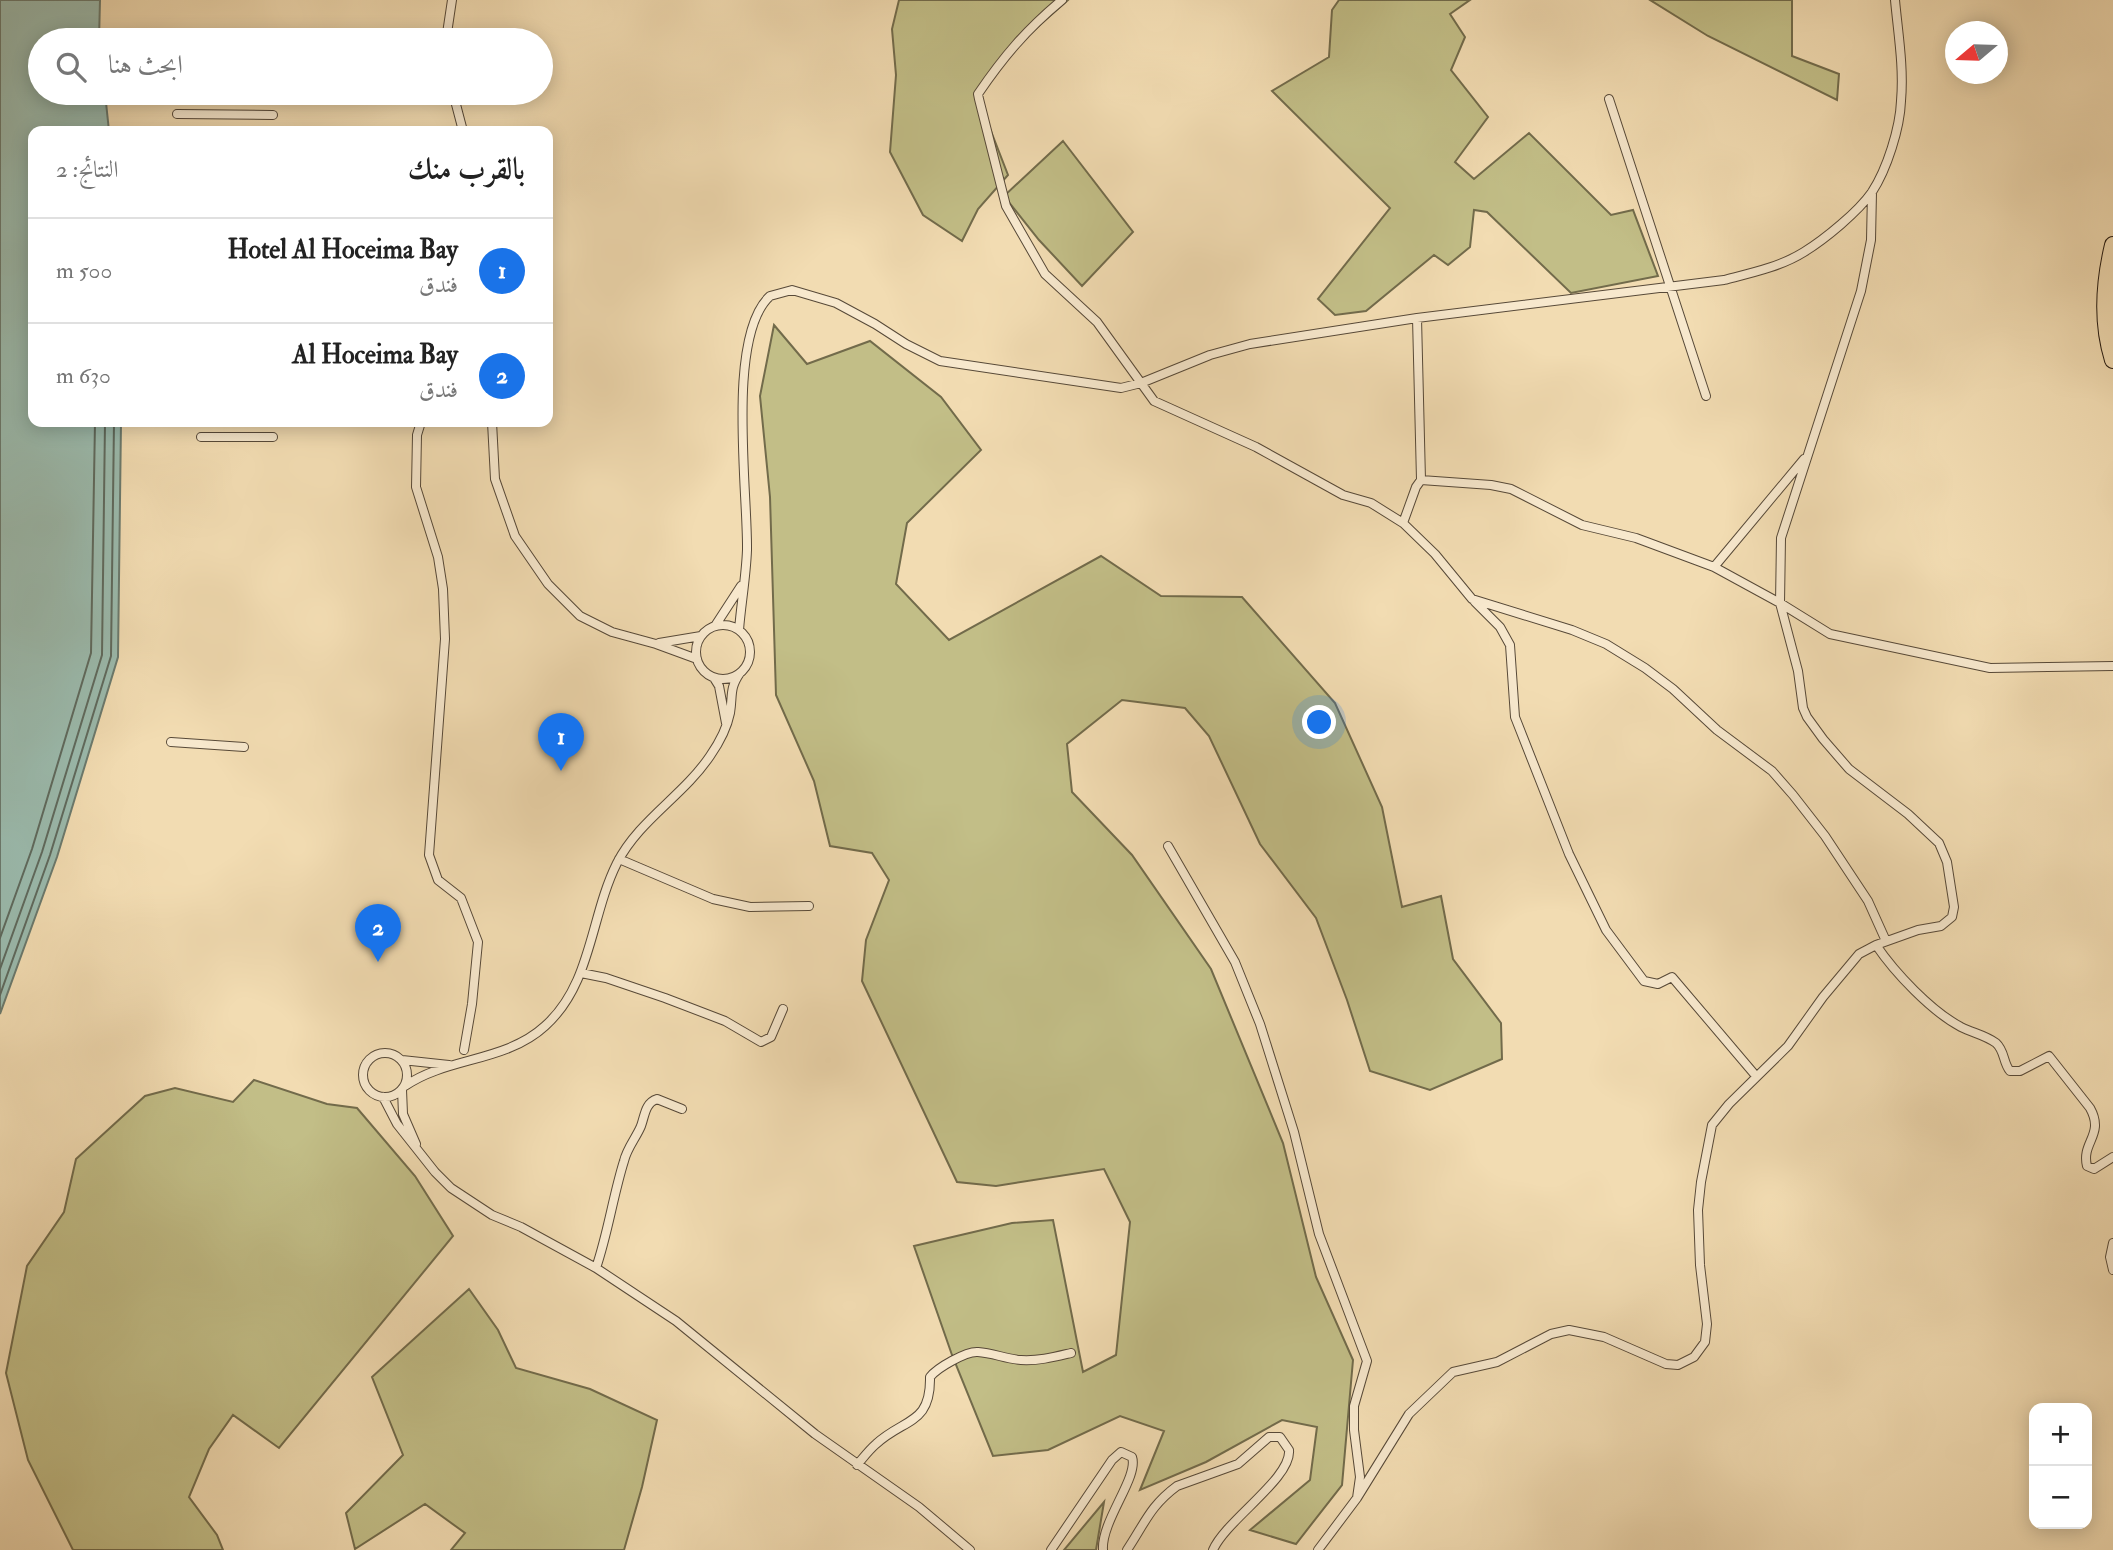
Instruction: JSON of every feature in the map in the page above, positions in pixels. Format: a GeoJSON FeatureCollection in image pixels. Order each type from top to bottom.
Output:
{"type":"FeatureCollection","features":[{"type":"Feature","properties":{"kind":"highway"},"geometry":{"type":"LineString","coordinates":[[2113,245],[2104,295],[2105,326],[2113,360]]}},
{"type":"Feature","properties":{"kind":"street"},"geometry":{"type":"LineString","coordinates":[[448,28],[452,0]]}},
{"type":"Feature","properties":{"kind":"street"},"geometry":{"type":"LineString","coordinates":[[1062,0],[1030,26],[1002,60],[978,96],[1006,206],[1045,274],[1097,322],[1154,401],[1269,454],[1343,495],[1371,503],[1403,523],[1500,627],[1510,645],[1515,717],[1569,853],[1606,930],[1644,981],[1658,984],[1672,977],[1756,1076]]}},
{"type":"Feature","properties":{"kind":"street"},"geometry":{"type":"LineString","coordinates":[[739,630],[747,550],[742,400],[752,330],[758,313],[770,296],[792,290],[836,303],[940,361],[1121,388],[1141,383],[1210,355],[1250,344],[1417,318],[1724,280],[1761,271],[1804,252],[1843,221],[1872,192],[1890,155],[1901,103],[1901,59],[1895,0]]}},
{"type":"Feature","properties":{"kind":"street"},"geometry":{"type":"LineString","coordinates":[[1609,99],[1706,396]]}},
{"type":"Feature","properties":{"kind":"street"},"geometry":{"type":"LineString","coordinates":[[456,105],[462,126]]}},
{"type":"Feature","properties":{"kind":"street"},"geometry":{"type":"LineString","coordinates":[[177,114],[273,115]]}},
{"type":"Feature","properties":{"kind":"street"},"geometry":{"type":"LineString","coordinates":[[1318,1550],[1357,1498],[1409,1414],[1453,1372],[1497,1362],[1550,1334],[1569,1330],[1604,1337],[1659,1363],[1678,1364],[1694,1357],[1705,1342],[1707,1324],[1700,1265],[1698,1210],[1712,1125],[1718,1115],[1796,1037],[1859,954],[1886,941],[1918,930],[1941,926],[1950,920],[1954,907],[1947,862],[1939,843],[1908,814],[1849,769],[1807,716],[1780,603],[1781,538],[1861,291],[1871,240],[1872,192]]}},
{"type":"Feature","properties":{"kind":"street"},"geometry":{"type":"LineString","coordinates":[[1403,523],[1421,480],[1417,318]]}},
{"type":"Feature","properties":{"kind":"street"},"geometry":{"type":"LineString","coordinates":[[419,427],[416,487],[438,556],[443,589],[445,639],[429,855],[438,880],[461,898],[478,942],[464,1050]]}},
{"type":"Feature","properties":{"kind":"street"},"geometry":{"type":"LineString","coordinates":[[492,427],[495,479],[514,536],[548,584],[580,616],[612,632],[656,643],[697,659]]}},
{"type":"Feature","properties":{"kind":"street"},"geometry":{"type":"LineString","coordinates":[[201,437],[273,438]]}},
{"type":"Feature","properties":{"kind":"street"},"geometry":{"type":"LineString","coordinates":[[1714,567],[1808,454]]}},
{"type":"Feature","properties":{"kind":"street"},"geometry":{"type":"LineString","coordinates":[[1421,480],[1511,489],[1582,525],[1636,538],[1714,567],[1830,634],[1990,668],[2113,666]]}},
{"type":"Feature","properties":{"kind":"street"},"geometry":{"type":"LineString","coordinates":[[726,723],[719,686],[714,678],[702,669],[697,659],[696,647],[702,636],[715,626],[744,580]]}},
{"type":"Feature","properties":{"kind":"street"},"geometry":{"type":"LineString","coordinates":[[1472,599],[1572,630],[1606,644],[1673,689],[1717,730],[1772,771],[1793,795],[1825,836],[1868,901],[1886,941]]}},
{"type":"Feature","properties":{"kind":"street"},"geometry":{"type":"LineString","coordinates":[[452,1066],[402,1060],[391,1053],[383,1052],[372,1057],[365,1065],[363,1076],[366,1086],[373,1094],[391,1096],[413,1080],[525,1042],[558,1013],[572,993],[581,973],[610,877],[619,859],[633,837],[702,768],[718,743],[730,715],[730,691],[747,663],[750,652],[747,640],[739,630],[728,626],[715,626]]}},
{"type":"Feature","properties":{"kind":"street"},"geometry":{"type":"LineString","coordinates":[[656,643],[702,636]]}},
{"type":"Feature","properties":{"kind":"street"},"geometry":{"type":"LineString","coordinates":[[714,678],[730,678],[740,673]]}},
{"type":"Feature","properties":{"kind":"street"},"geometry":{"type":"LineString","coordinates":[[171,742],[244,747]]}},
{"type":"Feature","properties":{"kind":"street"},"geometry":{"type":"LineString","coordinates":[[1168,846],[1235,962],[1260,1024],[1294,1132],[1319,1234],[1367,1361],[1354,1406],[1360,1477],[1357,1498]]}},
{"type":"Feature","properties":{"kind":"street"},"geometry":{"type":"LineString","coordinates":[[619,859],[713,899],[750,907],[809,906]]}},
{"type":"Feature","properties":{"kind":"street"},"geometry":{"type":"LineString","coordinates":[[1876,945],[1897,973],[1944,1015],[1998,1045],[2010,1071],[2020,1070],[2049,1056],[2095,1117],[2096,1129],[2086,1155],[2088,1167],[2094,1169],[2113,1157]]}},
{"type":"Feature","properties":{"kind":"street"},"geometry":{"type":"LineString","coordinates":[[581,973],[606,978],[665,998],[725,1021],[761,1042],[771,1037],[783,1009]]}},
{"type":"Feature","properties":{"kind":"street"},"geometry":{"type":"LineString","coordinates":[[402,1060],[407,1071],[403,1088],[403,1114],[420,1153]]}},
{"type":"Feature","properties":{"kind":"street"},"geometry":{"type":"LineString","coordinates":[[383,1097],[397,1124],[420,1153],[443,1180],[468,1201],[596,1268],[676,1321],[815,1434],[919,1507],[970,1550]]}},
{"type":"Feature","properties":{"kind":"street"},"geometry":{"type":"LineString","coordinates":[[596,1268],[625,1157],[647,1107],[651,1101],[657,1099],[682,1109]]}},
{"type":"Feature","properties":{"kind":"street"},"geometry":{"type":"LineString","coordinates":[[2113,1243],[2110,1257],[2113,1270]]}},
{"type":"Feature","properties":{"kind":"street"},"geometry":{"type":"LineString","coordinates":[[857,1465],[876,1443],[919,1415],[929,1402],[930,1377],[948,1363],[970,1352],[1032,1360],[1071,1353]]}},
{"type":"Feature","properties":{"kind":"street"},"geometry":{"type":"LineString","coordinates":[[1128,1550],[1151,1509],[1177,1486],[1238,1464],[1269,1437],[1280,1437],[1289,1450],[1287,1465],[1227,1529],[1213,1550]]}},
{"type":"Feature","properties":{"kind":"street"},"geometry":{"type":"LineString","coordinates":[[1051,1550],[1112,1460],[1121,1452],[1126,1453],[1132,1457],[1133,1468],[1109,1521],[1103,1550]]}},
{"type":"Feature","properties":{"kind":"shaded area"},"geometry":{"type":"Polygon","coordinates":[[[899,0],[1068,0],[1025,38],[977,95],[1008,175],[978,209],[962,241],[923,215],[890,152],[896,75],[892,29],[899,0]]]}},
{"type":"Feature","properties":{"kind":"shaded area"},"geometry":{"type":"Polygon","coordinates":[[[1339,0],[1470,0],[1450,14],[1465,37],[1451,70],[1488,117],[1455,162],[1474,179],[1529,133],[1611,215],[1633,210],[1658,276],[1571,293],[1487,212],[1474,210],[1470,247],[1448,265],[1434,255],[1366,311],[1335,315],[1318,299],[1390,208],[1272,91],[1329,57],[1332,10],[1339,0]]]}},
{"type":"Feature","properties":{"kind":"shaded area"},"geometry":{"type":"Polygon","coordinates":[[[1650,0],[1792,0],[1792,56],[1839,74],[1837,100],[1708,36],[1650,0]]]}},
{"type":"Feature","properties":{"kind":"shaded area"},"geometry":{"type":"Polygon","coordinates":[[[1063,141],[1133,232],[1082,286],[1039,240],[1004,196],[1063,141]]]}},
{"type":"Feature","properties":{"kind":"shaded area"},"geometry":{"type":"Polygon","coordinates":[[[774,325],[807,364],[870,341],[941,397],[981,450],[907,523],[896,584],[949,640],[1101,556],[1161,596],[1242,597],[1335,703],[1382,807],[1402,907],[1441,896],[1453,959],[1501,1023],[1502,1059],[1430,1090],[1370,1071],[1316,918],[1260,844],[1209,736],[1185,708],[1122,700],[1067,744],[1072,792],[1132,855],[1211,969],[1283,1143],[1316,1277],[1353,1360],[1342,1485],[1296,1544],[1250,1530],[1310,1480],[1317,1427],[1282,1420],[1206,1462],[1140,1490],[1164,1431],[1120,1416],[1048,1450],[993,1456],[952,1355],[914,1246],[1012,1223],[1053,1220],[1083,1372],[1116,1355],[1130,1222],[1104,1169],[996,1186],[957,1182],[862,981],[866,940],[889,880],[872,853],[830,846],[814,781],[776,695],[770,497],[760,396],[774,325]]]}},
{"type":"Feature","properties":{"kind":"shaded area"},"geometry":{"type":"Polygon","coordinates":[[[254,1080],[327,1104],[357,1108],[415,1176],[453,1236],[279,1448],[233,1415],[209,1449],[189,1497],[217,1535],[223,1550],[73,1550],[28,1460],[6,1373],[27,1266],[64,1212],[76,1159],[145,1096],[175,1088],[233,1102],[254,1080]]]}},
{"type":"Feature","properties":{"kind":"shaded area"},"geometry":{"type":"Polygon","coordinates":[[[469,1289],[498,1330],[516,1368],[590,1389],[657,1420],[624,1550],[451,1550],[465,1533],[425,1504],[355,1549],[346,1513],[403,1455],[372,1377],[469,1289]]]}},
{"type":"Feature","properties":{"kind":"shaded area"},"geometry":{"type":"Polygon","coordinates":[[[1104,1502],[1096,1550],[1064,1550],[1104,1502]]]}},
{"type":"Feature","properties":{"kind":"water"},"geometry":{"type":"Polygon","coordinates":[[[0,0],[100,0],[99,28],[28,28],[28,105],[106,105],[108,126],[28,126],[28,427],[121,427],[118,657],[57,857],[0,1014],[0,0]]]}},
{"type":"Feature","properties":{"kind":"place","name":"Hotel Al Hoceima Bay"},"geometry":{"type":"Point","coordinates":[561,771]}},
{"type":"Feature","properties":{"kind":"place","name":"Al Hoceima Bay"},"geometry":{"type":"Point","coordinates":[378,962]}}]}
